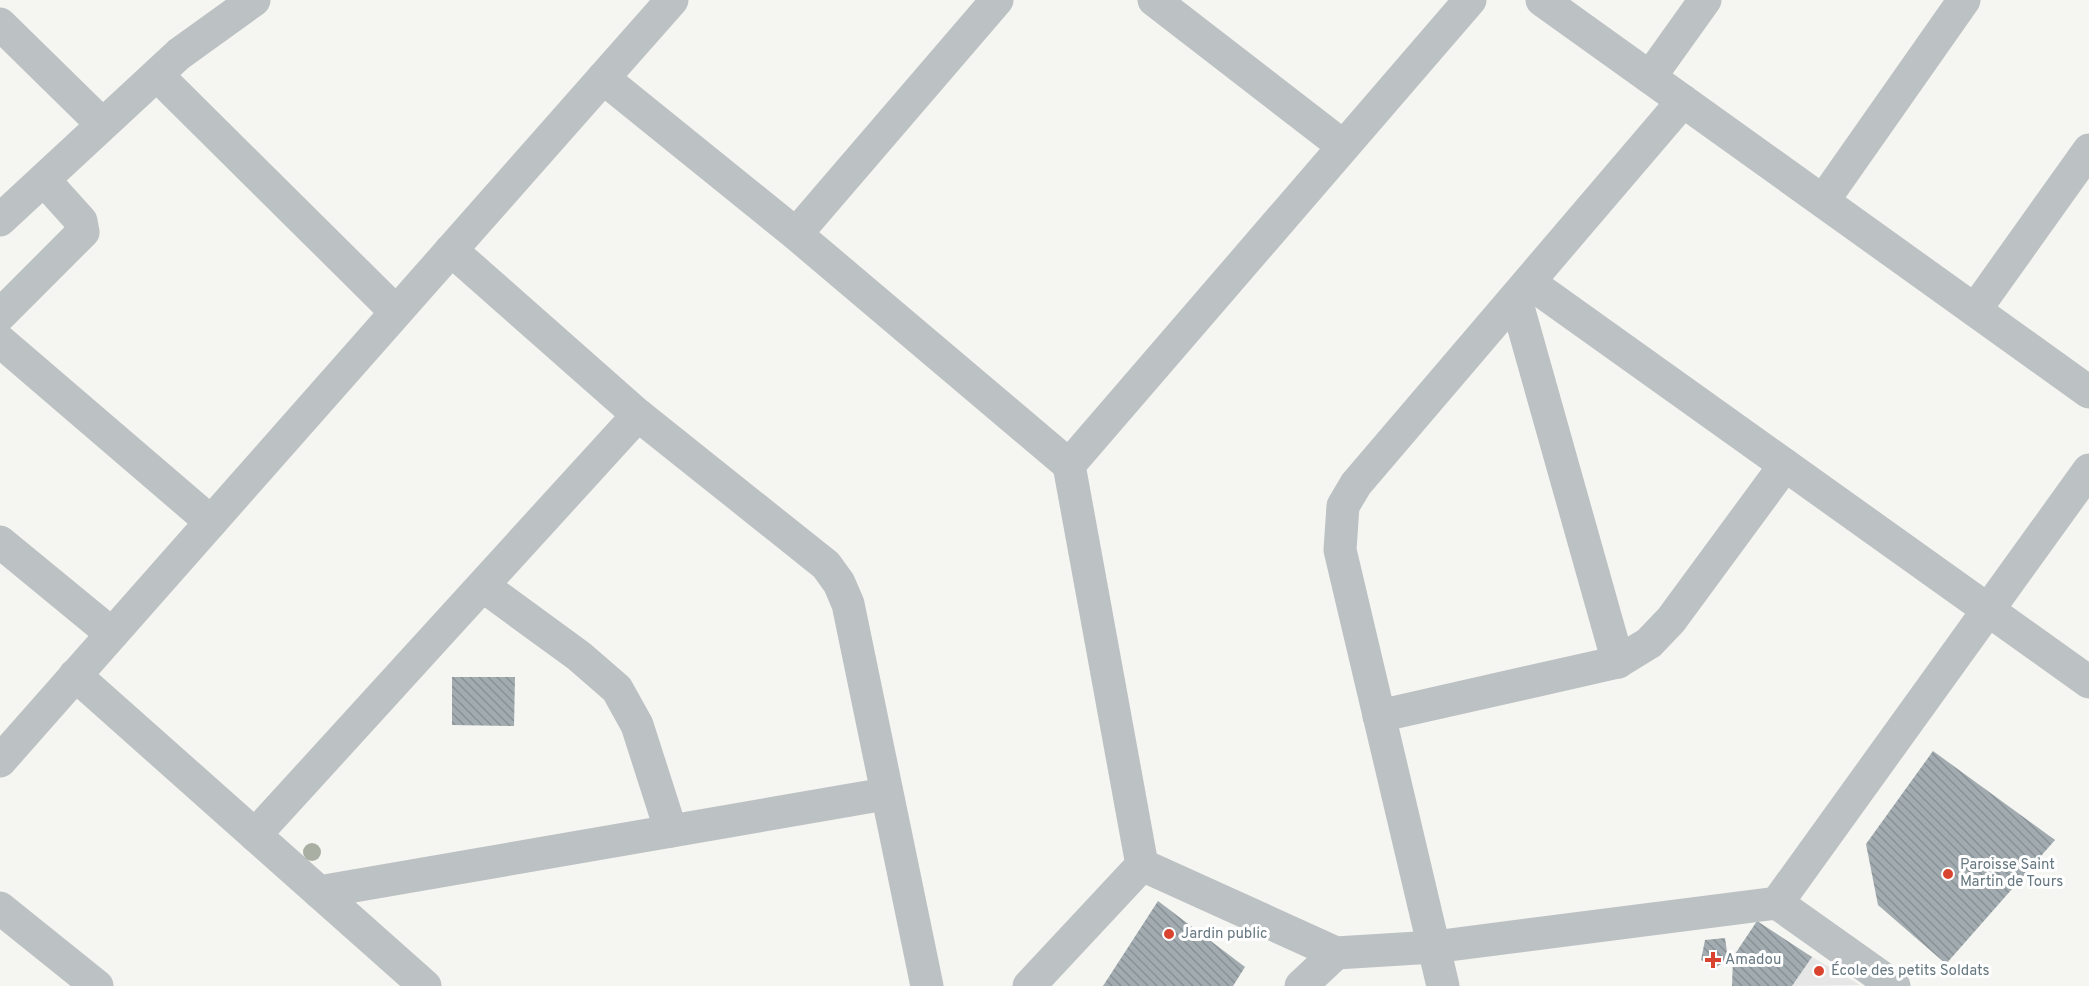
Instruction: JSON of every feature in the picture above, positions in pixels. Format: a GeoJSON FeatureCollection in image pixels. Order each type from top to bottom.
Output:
{"type":"FeatureCollection","features":[{"type":"Feature","properties":{"kind":"street"},"geometry":{"type":"LineString","coordinates":[[0,220],[102,124],[158,76],[179,54],[254,0]]}},
{"type":"Feature","properties":{"kind":"street"},"geometry":{"type":"LineString","coordinates":[[0,761],[672,0]]}},
{"type":"Feature","properties":{"kind":"street"},"geometry":{"type":"LineString","coordinates":[[796,234],[997,0]]}},
{"type":"Feature","properties":{"kind":"street"},"geometry":{"type":"LineString","coordinates":[[1154,0],[1343,146]]}},
{"type":"Feature","properties":{"kind":"street"},"geometry":{"type":"LineString","coordinates":[[1069,465],[1470,0]]}},
{"type":"Feature","properties":{"kind":"street"},"geometry":{"type":"LineString","coordinates":[[1542,0],[2089,392]]}},
{"type":"Feature","properties":{"kind":"street"},"geometry":{"type":"LineString","coordinates":[[1650,77],[1705,0]]}},
{"type":"Feature","properties":{"kind":"street"},"geometry":{"type":"LineString","coordinates":[[1823,201],[1964,0]]}},
{"type":"Feature","properties":{"kind":"street"},"geometry":{"type":"LineString","coordinates":[[0,24],[102,124]]}},
{"type":"Feature","properties":{"kind":"street"},"geometry":{"type":"LineString","coordinates":[[158,76],[396,312]]}},
{"type":"Feature","properties":{"kind":"street"},"geometry":{"type":"LineString","coordinates":[[603,78],[796,234],[1069,465],[1142,865]]}},
{"type":"Feature","properties":{"kind":"street"},"geometry":{"type":"LineString","coordinates":[[1443,986],[1340,550],[1343,506],[1356,484],[1683,101]]}},
{"type":"Feature","properties":{"kind":"street"},"geometry":{"type":"LineString","coordinates":[[1975,310],[2089,150]]}},
{"type":"Feature","properties":{"kind":"street"},"geometry":{"type":"LineString","coordinates":[[0,315],[82,232],[81,220],[44,180]]}},
{"type":"Feature","properties":{"kind":"street"},"geometry":{"type":"LineString","coordinates":[[451,250],[638,415],[826,565],[839,583],[848,604],[885,794],[927,986]]}},
{"type":"Feature","properties":{"kind":"street"},"geometry":{"type":"LineString","coordinates":[[1523,291],[1785,465],[2089,682]]}},
{"type":"Feature","properties":{"kind":"street"},"geometry":{"type":"LineString","coordinates":[[1523,291],[1618,662]]}},
{"type":"Feature","properties":{"kind":"street"},"geometry":{"type":"LineString","coordinates":[[0,341],[211,522]]}},
{"type":"Feature","properties":{"kind":"street"},"geometry":{"type":"LineString","coordinates":[[255,835],[638,415]]}},
{"type":"Feature","properties":{"kind":"street"},"geometry":{"type":"LineString","coordinates":[[1379,716],[1618,662],[1649,644],[1671,620],[1785,465]]}},
{"type":"Feature","properties":{"kind":"street"},"geometry":{"type":"LineString","coordinates":[[1777,903],[2089,471]]}},
{"type":"Feature","properties":{"kind":"street"},"geometry":{"type":"LineString","coordinates":[[0,542],[111,634]]}},
{"type":"Feature","properties":{"kind":"street"},"geometry":{"type":"LineString","coordinates":[[483,586],[579,656],[617,689],[637,725],[671,831]]}},
{"type":"Feature","properties":{"kind":"street"},"geometry":{"type":"LineString","coordinates":[[75,675],[425,986]]}},
{"type":"Feature","properties":{"kind":"street"},"geometry":{"type":"LineString","coordinates":[[319,892],[885,794]]}},
{"type":"Feature","properties":{"kind":"street"},"geometry":{"type":"LineString","coordinates":[[1142,865],[1336,953],[1434,947],[1777,903],[1894,986]]}},
{"type":"Feature","properties":{"kind":"street"},"geometry":{"type":"LineString","coordinates":[[1029,986],[1142,865]]}},
{"type":"Feature","properties":{"kind":"street"},"geometry":{"type":"LineString","coordinates":[[0,908],[97,986]]}},
{"type":"Feature","properties":{"kind":"street"},"geometry":{"type":"LineString","coordinates":[[1301,986],[1336,953]]}},
{"type":"Feature","properties":{"kind":"shaded area","name":"École des petits Soldats"},"geometry":{"type":"Polygon","coordinates":[[[1812,957],[1860,985],[1792,986],[1812,957]]]}},
{"type":"Feature","properties":{"kind":"building"},"geometry":{"type":"Polygon","coordinates":[[[452,677],[515,677],[514,726],[452,725],[452,677]]]}},
{"type":"Feature","properties":{"kind":"building","name":"Paroisse Saint Martin de Tours"},"geometry":{"type":"Polygon","coordinates":[[[1933,751],[2055,840],[1946,964],[1878,905],[1866,844],[1933,751]]]}},
{"type":"Feature","properties":{"kind":"building","name":"Jardin public"},"geometry":{"type":"Polygon","coordinates":[[[1158,901],[1245,967],[1233,986],[1103,986],[1158,901]]]}},
{"type":"Feature","properties":{"kind":"building"},"geometry":{"type":"Polygon","coordinates":[[[1757,921],[1812,957],[1792,986],[1732,986],[1733,957],[1757,921]]]}},
{"type":"Feature","properties":{"kind":"building"},"geometry":{"type":"Polygon","coordinates":[[[1725,938],[1728,959],[1715,968],[1701,960],[1705,940],[1725,938]]]}},
{"type":"Feature","properties":{"kind":"place","name":"Paroisse Saint Martin de Tours"},"geometry":{"type":"Point","coordinates":[1948,874]}},
{"type":"Feature","properties":{"kind":"place","name":"Jardin public"},"geometry":{"type":"Point","coordinates":[1169,934]}},
{"type":"Feature","properties":{"kind":"place","name":"Amadou"},"geometry":{"type":"Point","coordinates":[1713,960]}},
{"type":"Feature","properties":{"kind":"place","name":"École des petits Soldats"},"geometry":{"type":"Point","coordinates":[1819,971]}}]}
